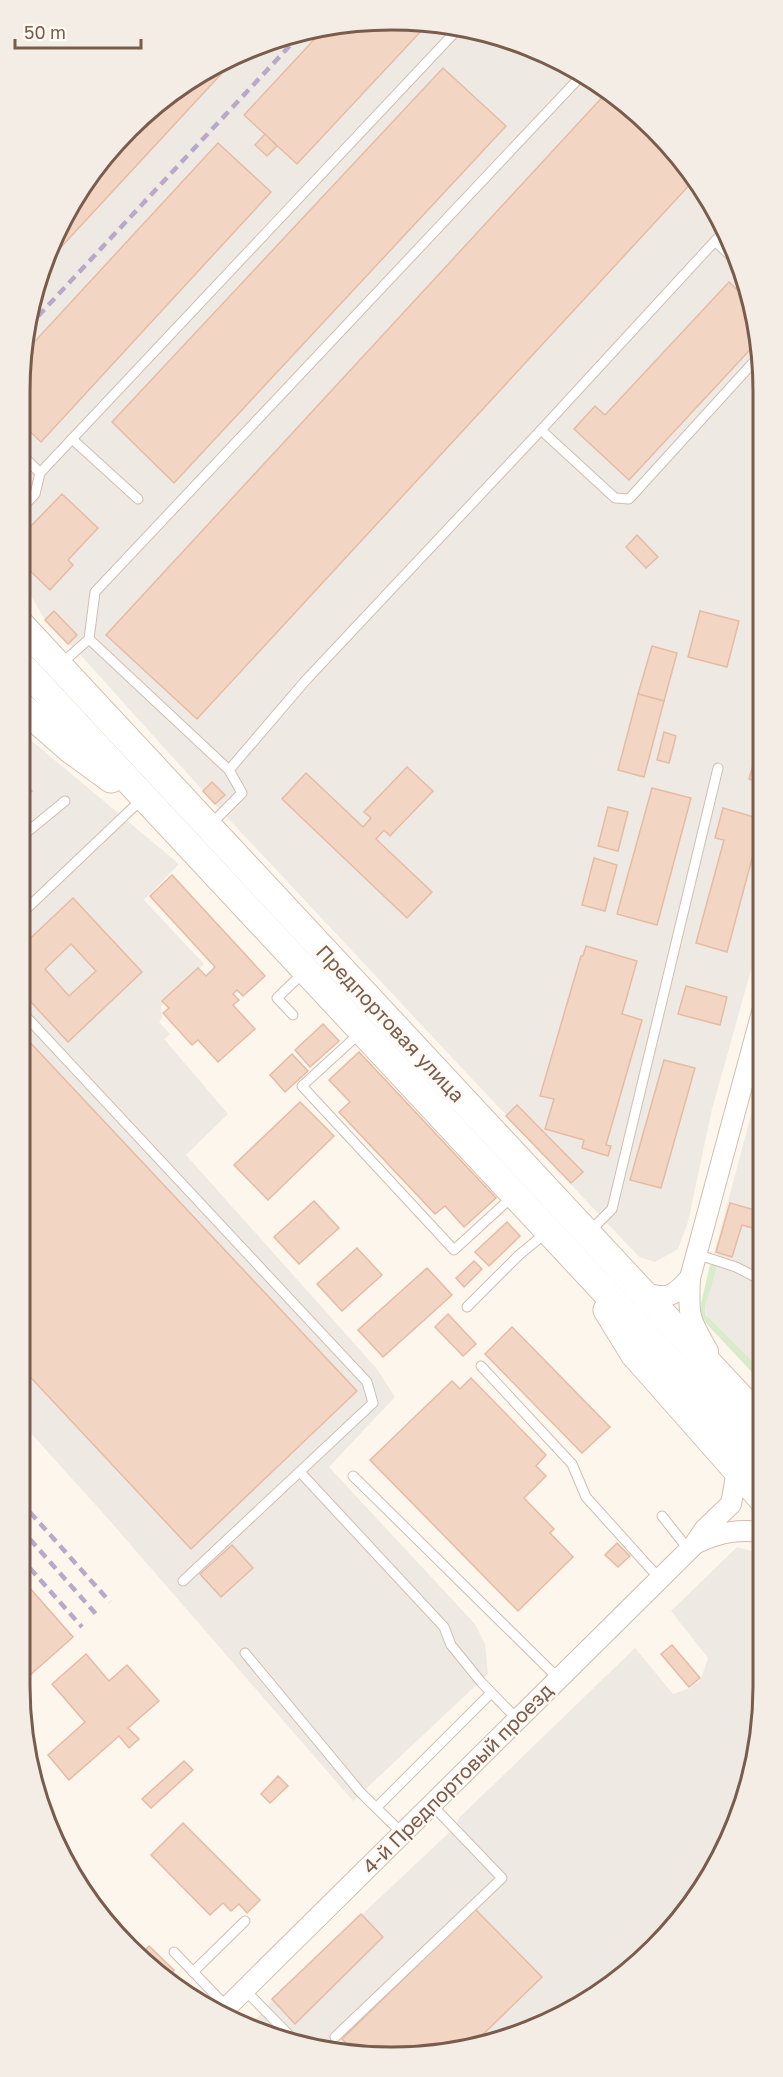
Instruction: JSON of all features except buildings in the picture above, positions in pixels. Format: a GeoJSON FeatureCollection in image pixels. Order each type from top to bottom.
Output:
{"type":"FeatureCollection","features":[{"type":"Feature","properties":{"kind":"main road"},"geometry":{"type":"LineString","coordinates":[[30,622],[52,658]]}},
{"type":"Feature","properties":{"kind":"main road","name":"Предпортовая улица"},"geometry":{"type":"LineString","coordinates":[[30,635],[753,1411]]}},
{"type":"Feature","properties":{"kind":"main road","name":"Предпортовая улица"},"geometry":{"type":"LineString","coordinates":[[30,675],[753,1450]]}},
{"type":"Feature","properties":{"kind":"main road"},"geometry":{"type":"LineString","coordinates":[[30,714],[95,770],[143,797]]}},
{"type":"Feature","properties":{"kind":"main road"},"geometry":{"type":"LineString","coordinates":[[589,1274],[612,1320],[634,1354],[753,1489]]}},
{"type":"Feature","properties":{"kind":"street"},"geometry":{"type":"LineString","coordinates":[[727,1384],[694,1327],[689,1314],[690,1278],[753,1045]]}},
{"type":"Feature","properties":{"kind":"street"},"geometry":{"type":"LineString","coordinates":[[643,1293],[660,1298],[668,1297],[690,1278]]}},
{"type":"Feature","properties":{"kind":"street"},"geometry":{"type":"LineString","coordinates":[[691,1547],[704,1530],[731,1504],[737,1471]]}},
{"type":"Feature","properties":{"kind":"street"},"geometry":{"type":"LineString","coordinates":[[691,1547],[720,1533],[753,1531]]}},
{"type":"Feature","properties":{"kind":"street","name":"4-й Предпортовый проезд"},"geometry":{"type":"LineString","coordinates":[[227,2007],[691,1547]]}},
{"type":"Feature","properties":{"kind":"lane"},"geometry":{"type":"LineString","coordinates":[[30,499],[35,494],[40,473],[452,35]]}},
{"type":"Feature","properties":{"kind":"lane"},"geometry":{"type":"LineString","coordinates":[[89,639],[95,592],[576,81]]}},
{"type":"Feature","properties":{"kind":"lane"},"geometry":{"type":"LineString","coordinates":[[229,770],[306,680],[718,237]]}},
{"type":"Feature","properties":{"kind":"lane"},"geometry":{"type":"LineString","coordinates":[[715,241],[723,249]]}},
{"type":"Feature","properties":{"kind":"lane"},"geometry":{"type":"LineString","coordinates":[[541,430],[615,498],[629,499],[752,364]]}},
{"type":"Feature","properties":{"kind":"lane"},"geometry":{"type":"LineString","coordinates":[[72,439],[138,499]]}},
{"type":"Feature","properties":{"kind":"lane"},"geometry":{"type":"LineString","coordinates":[[30,463],[40,473]]}},
{"type":"Feature","properties":{"kind":"lane"},"geometry":{"type":"LineString","coordinates":[[52,658],[89,639]]}},
{"type":"Feature","properties":{"kind":"lane"},"geometry":{"type":"LineString","coordinates":[[89,639],[229,770],[242,793],[208,827]]}},
{"type":"Feature","properties":{"kind":"lane"},"geometry":{"type":"LineString","coordinates":[[587,1234],[612,1209],[718,768]]}},
{"type":"Feature","properties":{"kind":"lane"},"geometry":{"type":"LineString","coordinates":[[30,905],[143,797]]}},
{"type":"Feature","properties":{"kind":"lane"},"geometry":{"type":"LineString","coordinates":[[30,830],[65,801]]}},
{"type":"Feature","properties":{"kind":"lane"},"geometry":{"type":"LineString","coordinates":[[293,1015],[277,998],[306,970]]}},
{"type":"Feature","properties":{"kind":"lane"},"geometry":{"type":"LineString","coordinates":[[30,1021],[367,1382],[373,1403],[183,1581]]}},
{"type":"Feature","properties":{"kind":"lane"},"geometry":{"type":"LineString","coordinates":[[362,1030],[302,1086],[447,1243],[454,1250],[515,1194]]}},
{"type":"Feature","properties":{"kind":"lane"},"geometry":{"type":"LineString","coordinates":[[467,1307],[519,1255],[549,1231]]}},
{"type":"Feature","properties":{"kind":"lane"},"geometry":{"type":"LineString","coordinates":[[696,1254],[736,1267],[753,1276]]}},
{"type":"Feature","properties":{"kind":"lane"},"geometry":{"type":"LineString","coordinates":[[481,1366],[572,1464],[586,1497],[659,1578]]}},
{"type":"Feature","properties":{"kind":"lane"},"geometry":{"type":"LineString","coordinates":[[300,1472],[444,1627],[451,1645],[491,1693],[517,1719]]}},
{"type":"Feature","properties":{"kind":"lane"},"geometry":{"type":"LineString","coordinates":[[352,1476],[558,1678]]}},
{"type":"Feature","properties":{"kind":"lane"},"geometry":{"type":"LineString","coordinates":[[662,1516],[691,1547]]}},
{"type":"Feature","properties":{"kind":"lane"},"geometry":{"type":"LineString","coordinates":[[245,1653],[361,1793],[402,1833]]}},
{"type":"Feature","properties":{"kind":"lane"},"geometry":{"type":"LineString","coordinates":[[377,1807],[491,1693]]}},
{"type":"Feature","properties":{"kind":"lane"},"geometry":{"type":"LineString","coordinates":[[335,2037],[502,1878],[431,1804]]}},
{"type":"Feature","properties":{"kind":"lane"},"geometry":{"type":"LineString","coordinates":[[194,1972],[245,1921]]}},
{"type":"Feature","properties":{"kind":"lane"},"geometry":{"type":"LineString","coordinates":[[174,1952],[194,1972],[218,2003]]}},
{"type":"Feature","properties":{"kind":"lane"},"geometry":{"type":"LineString","coordinates":[[244,1989],[285,2031]]}},
{"type":"Feature","properties":{"kind":"shaded area"},"geometry":{"type":"Polygon","coordinates":[[[415,31],[485,42],[551,67],[612,105],[647,136],[678,171],[692,191],[705,211],[725,253],[734,275],[746,321],[753,392],[753,963],[712,1109],[688,1222],[678,1249],[655,1262],[639,1257],[223,813],[76,650],[45,620],[30,594],[30,392],[33,344],[42,298],[67,232],[91,191],[120,153],[171,105],[232,67],[298,42],[344,33],[415,31]]]}},
{"type":"Feature","properties":{"kind":"shaded area"},"geometry":{"type":"Polygon","coordinates":[[[30,739],[179,864],[144,900],[204,964],[161,1006],[162,1018],[159,1022],[170,1034],[164,1039],[228,1114],[186,1155],[377,1369],[395,1397],[329,1467],[475,1624],[485,1644],[488,1674],[353,1801],[30,1432],[30,739]]]}},
{"type":"Feature","properties":{"kind":"shaded area"},"geometry":{"type":"Polygon","coordinates":[[[753,1108],[753,1362],[708,1319],[705,1307],[721,1256],[714,1254],[753,1108]]]}},
{"type":"Feature","properties":{"kind":"shaded area"},"geometry":{"type":"Polygon","coordinates":[[[737,1547],[753,1551],[752,1709],[741,1779],[725,1824],[705,1866],[678,1906],[647,1941],[612,1972],[572,1999],[508,2028],[462,2040],[392,2047],[344,2044],[298,2035],[255,2020],[272,1999],[454,1828],[460,1817],[635,1648],[673,1694],[690,1688],[701,1679],[708,1658],[671,1611],[737,1547]]]}},
{"type":"Feature","properties":{"kind":"green space"},"geometry":{"type":"Polygon","coordinates":[[[718,1263],[705,1307],[706,1315],[753,1362],[753,1373],[704,1321],[699,1312],[710,1265],[718,1263]]]}},
{"type":"Feature","properties":{"kind":"railway"},"geometry":{"type":"LineString","coordinates":[[38,316],[291,44]]}},
{"type":"Feature","properties":{"kind":"railway"},"geometry":{"type":"LineString","coordinates":[[30,1512],[110,1602]]}},
{"type":"Feature","properties":{"kind":"railway"},"geometry":{"type":"LineString","coordinates":[[30,1539],[96,1614]]}},
{"type":"Feature","properties":{"kind":"railway"},"geometry":{"type":"LineString","coordinates":[[30,1568],[82,1627]]}}]}
